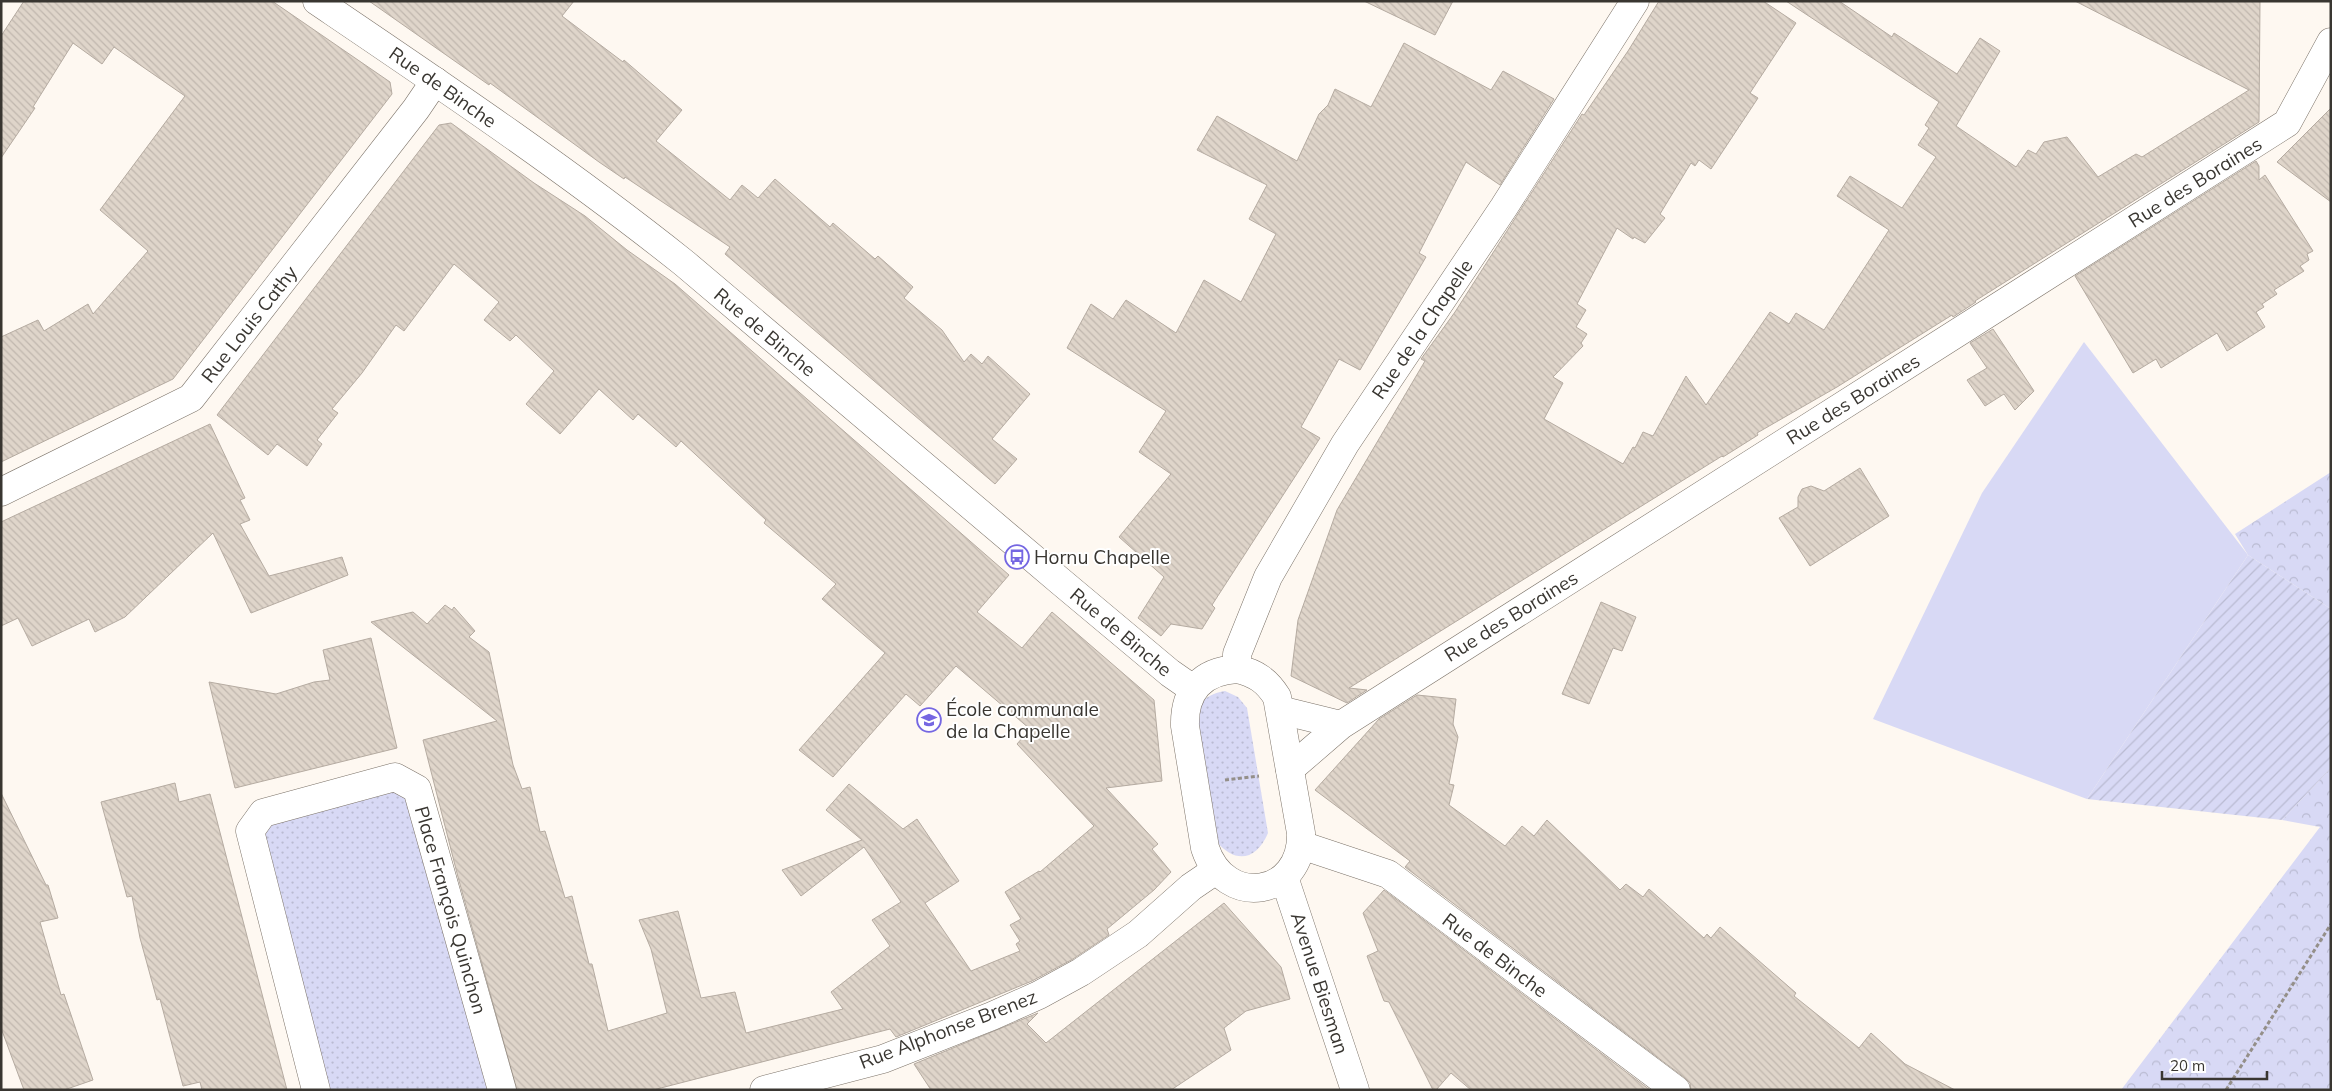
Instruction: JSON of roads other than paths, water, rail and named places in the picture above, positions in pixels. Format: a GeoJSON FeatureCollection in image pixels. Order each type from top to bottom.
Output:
{"type":"FeatureCollection","features":[{"type":"Feature","properties":{"kind":"street","name":"Rue de Binche"},"geometry":{"type":"LineString","coordinates":[[317,1],[435,80],[626,217],[684,262],[1067,588],[1170,673],[1193,689]]}},
{"type":"Feature","properties":{"kind":"street","name":"Rue de la Chapelle"},"geometry":{"type":"LineString","coordinates":[[1237,669],[1237,654],[1268,577],[1340,452],[1498,216],[1635,1]]}},
{"type":"Feature","properties":{"kind":"street","name":"Rue des Boraines"},"geometry":{"type":"LineString","coordinates":[[1292,781],[1341,724],[2287,123],[2331,42]]}},
{"type":"Feature","properties":{"kind":"street","name":"Rue Louis Cathy"},"geometry":{"type":"LineString","coordinates":[[1,492],[191,398],[416,109],[435,80]]}},
{"type":"Feature","properties":{"kind":"street"},"geometry":{"type":"LineString","coordinates":[[1237,669],[1250,672],[1270,687],[1276,698],[1280,710],[1301,845],[1298,857],[1284,877],[1274,884],[1261,888],[1236,885],[1225,879],[1209,860],[1205,848],[1185,713],[1193,689],[1212,674],[1237,669]]}},
{"type":"Feature","properties":{"kind":"street"},"geometry":{"type":"LineString","coordinates":[[1280,710],[1341,724]]}},
{"type":"Feature","properties":{"kind":"street","name":"Place François Quinchon"},"geometry":{"type":"LineString","coordinates":[[316,1090],[250,831],[263,813],[395,777],[417,789],[502,1090]]}},
{"type":"Feature","properties":{"kind":"street","name":"Rue de Binche"},"geometry":{"type":"LineString","coordinates":[[1301,845],[1388,874],[1676,1090]]}},
{"type":"Feature","properties":{"kind":"street","name":"Rue Alphonse Brenez"},"geometry":{"type":"LineString","coordinates":[[764,1090],[883,1058],[992,1016],[1039,995],[1081,972],[1138,934],[1191,888],[1216,870]]}},
{"type":"Feature","properties":{"kind":"street","name":"Avenue Biesman"},"geometry":{"type":"LineString","coordinates":[[1284,877],[1355,1090]]}},
{"type":"Feature","properties":{"kind":"place","name":"Hornu Chapelle"},"geometry":{"type":"Point","coordinates":[1017,557]}},
{"type":"Feature","properties":{"kind":"place","name":"École communale de la Chapelle"},"geometry":{"type":"Point","coordinates":[929,720]}}]}
